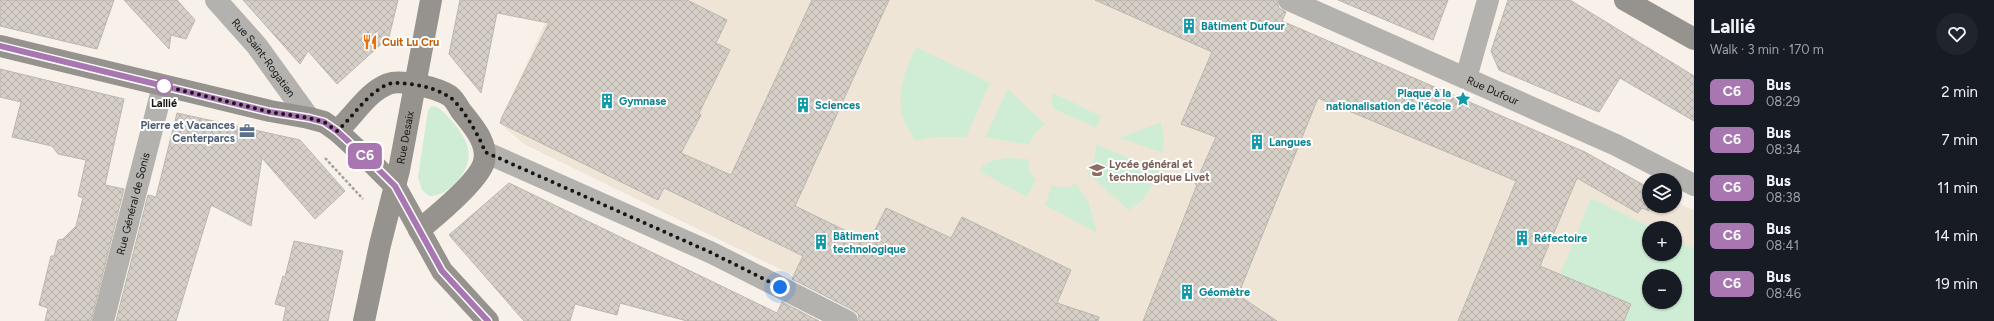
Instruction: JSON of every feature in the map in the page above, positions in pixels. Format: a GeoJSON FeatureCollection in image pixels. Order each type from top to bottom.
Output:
{"type":"FeatureCollection","features":[{"type":"Feature","properties":{"kind":"street","name":"Rue Saint-Rogatien"},"geometry":{"type":"LineString","coordinates":[[216,0],[257,46],[309,118]]}},
{"type":"Feature","properties":{"kind":"street","name":"Rue Desaix"},"geometry":{"type":"LineString","coordinates":[[364,321],[395,186],[416,85],[431,0]]}},
{"type":"Feature","properties":{"kind":"street","name":"Rue Dufour"},"geometry":{"type":"LineString","coordinates":[[1288,0],[1616,145],[1694,185]]}},
{"type":"Feature","properties":{"kind":"street"},"geometry":{"type":"LineString","coordinates":[[1466,78],[1488,0]]}},
{"type":"Feature","properties":{"kind":"street"},"geometry":{"type":"LineString","coordinates":[[1625,0],[1694,40]]}},
{"type":"Feature","properties":{"kind":"street"},"geometry":{"type":"LineString","coordinates":[[0,46],[270,112],[309,118],[324,122],[337,131],[395,186],[442,271],[488,321]]}},
{"type":"Feature","properties":{"kind":"street"},"geometry":{"type":"LineString","coordinates":[[337,131],[349,121],[360,106],[380,88],[397,82],[431,87],[450,96],[478,133],[485,152],[484,161],[477,175],[419,230]]}},
{"type":"Feature","properties":{"kind":"street","name":"Rue Général de Sonis"},"geometry":{"type":"LineString","coordinates":[[103,321],[163,86]]}},
{"type":"Feature","properties":{"kind":"street"},"geometry":{"type":"LineString","coordinates":[[485,152],[712,253],[847,321]]}},
{"type":"Feature","properties":{"kind":"path"},"geometry":{"type":"LineString","coordinates":[[321,153],[363,199]]}},
{"type":"Feature","properties":{"kind":"shaded area","name":"Lycée général et technologique Livet"},"geometry":{"type":"Polygon","coordinates":[[[546,0],[1235,0],[1585,152],[1642,184],[1642,213],[1682,213],[1682,205],[1694,210],[1694,321],[886,321],[524,144],[500,123],[545,23],[546,0]]]}},
{"type":"Feature","properties":{"kind":"green space"},"geometry":{"type":"Polygon","coordinates":[[[916,47],[990,83],[966,137],[935,137],[916,141],[908,129],[903,117],[901,94],[906,71],[916,47]]]}},
{"type":"Feature","properties":{"kind":"green space"},"geometry":{"type":"Polygon","coordinates":[[[1008,89],[1045,124],[1036,132],[1029,145],[985,137],[1008,89]]]}},
{"type":"Feature","properties":{"kind":"green space"},"geometry":{"type":"Polygon","coordinates":[[[1053,93],[1101,116],[1097,128],[1054,109],[1051,102],[1053,93]]]}},
{"type":"Feature","properties":{"kind":"green space"},"geometry":{"type":"Polygon","coordinates":[[[432,106],[443,111],[458,128],[467,145],[468,160],[461,177],[453,185],[442,193],[429,196],[422,190],[418,177],[428,110],[432,106]]]}},
{"type":"Feature","properties":{"kind":"green space"},"geometry":{"type":"Polygon","coordinates":[[[1161,122],[1164,138],[1163,153],[1120,138],[1161,122]]]}},
{"type":"Feature","properties":{"kind":"green space"},"geometry":{"type":"Polygon","coordinates":[[[1096,144],[1161,172],[1142,201],[1129,210],[1088,174],[1095,157],[1096,144]]]}},
{"type":"Feature","properties":{"kind":"green space"},"geometry":{"type":"Polygon","coordinates":[[[1007,158],[1028,159],[1030,172],[1036,180],[1027,197],[979,171],[987,163],[1007,158]]]}},
{"type":"Feature","properties":{"kind":"green space"},"geometry":{"type":"Polygon","coordinates":[[[1075,183],[1089,203],[1097,233],[1045,205],[1052,185],[1064,188],[1070,187],[1075,183]]]}},
{"type":"Feature","properties":{"kind":"green space"},"geometry":{"type":"Polygon","coordinates":[[[1591,198],[1642,223],[1642,261],[1682,261],[1682,243],[1694,249],[1694,321],[1624,321],[1631,304],[1560,275],[1591,198]]]}},
{"type":"Feature","properties":{"kind":"building"},"geometry":{"type":"Polygon","coordinates":[[[0,0],[114,0],[97,49],[0,26],[0,0]]]}},
{"type":"Feature","properties":{"kind":"building"},"geometry":{"type":"Polygon","coordinates":[[[124,0],[177,0],[195,20],[186,39],[171,35],[169,49],[124,0]]]}},
{"type":"Feature","properties":{"kind":"building"},"geometry":{"type":"Polygon","coordinates":[[[243,0],[398,0],[389,37],[337,84],[308,51],[300,64],[243,0]]]}},
{"type":"Feature","properties":{"kind":"building"},"geometry":{"type":"Polygon","coordinates":[[[460,0],[687,0],[727,20],[716,43],[730,50],[699,113],[701,115],[681,153],[731,175],[812,0],[889,0],[795,206],[869,242],[886,208],[951,238],[962,217],[1071,270],[1057,303],[1099,317],[1098,321],[859,321],[858,314],[853,310],[792,279],[803,256],[664,188],[658,200],[500,123],[549,23],[497,13],[481,93],[449,54],[460,0]]]}},
{"type":"Feature","properties":{"kind":"building"},"geometry":{"type":"Polygon","coordinates":[[[1095,0],[1277,0],[1279,8],[1286,12],[1282,21],[1585,152],[1642,184],[1642,208],[1638,213],[1577,178],[1540,266],[1631,304],[1624,321],[1458,321],[1516,181],[1318,98],[1238,295],[1277,321],[1143,321],[1197,185],[1195,184],[1216,137],[1181,124],[1212,52],[1095,0]]]}},
{"type":"Feature","properties":{"kind":"building"},"geometry":{"type":"Polygon","coordinates":[[[1338,0],[1448,0],[1433,40],[1338,0]]]}},
{"type":"Feature","properties":{"kind":"building"},"geometry":{"type":"Polygon","coordinates":[[[1508,0],[1570,0],[1694,76],[1694,121],[1620,78],[1599,112],[1499,70],[1491,51],[1508,0]]]}},
{"type":"Feature","properties":{"kind":"building"},"geometry":{"type":"Polygon","coordinates":[[[0,69],[124,99],[105,185],[124,189],[91,321],[45,321],[48,308],[39,305],[51,256],[54,256],[58,240],[63,239],[76,226],[83,198],[78,196],[86,160],[58,154],[52,146],[12,137],[21,102],[0,97],[0,69]]]}},
{"type":"Feature","properties":{"kind":"building"},"geometry":{"type":"Polygon","coordinates":[[[177,113],[300,140],[345,191],[315,219],[262,158],[251,226],[211,205],[176,321],[116,321],[148,195],[156,197],[177,113]]]}},
{"type":"Feature","properties":{"kind":"building"},"geometry":{"type":"Polygon","coordinates":[[[509,183],[777,313],[782,302],[819,321],[687,321],[620,303],[617,315],[575,304],[570,321],[524,321],[449,235],[509,183]]]}},
{"type":"Feature","properties":{"kind":"building"},"geometry":{"type":"Polygon","coordinates":[[[294,241],[343,251],[328,321],[283,321],[286,307],[275,304],[283,276],[285,277],[294,241]]]}},
{"type":"Feature","properties":{"kind":"bus line","name":"C6"},"geometry":{"type":"LineString","coordinates":[[0,46],[270,112],[288,114],[324,122],[337,131],[395,186],[408,207],[436,263],[488,321]]}},
{"type":"Feature","properties":{"kind":"place","name":"Bâtiment Dufour"},"geometry":{"type":"Point","coordinates":[1189,26]}},
{"type":"Feature","properties":{"kind":"place","name":"Cuit Lu Cru"},"geometry":{"type":"Point","coordinates":[370,42]}},
{"type":"Feature","properties":{"kind":"place","name":"Lallié"},"geometry":{"type":"Point","coordinates":[164,86]}},
{"type":"Feature","properties":{"kind":"place","name":"Plaque à la nationalisation de l'école"},"geometry":{"type":"Point","coordinates":[1463,99]}},
{"type":"Feature","properties":{"kind":"place","name":"Gymnase"},"geometry":{"type":"Point","coordinates":[607,101]}},
{"type":"Feature","properties":{"kind":"place","name":"Sciences"},"geometry":{"type":"Point","coordinates":[803,105]}},
{"type":"Feature","properties":{"kind":"place","name":"Pierre et Vacances Centerparcs"},"geometry":{"type":"Point","coordinates":[247,131]}},
{"type":"Feature","properties":{"kind":"place","name":"Langues"},"geometry":{"type":"Point","coordinates":[1257,142]}},
{"type":"Feature","properties":{"kind":"place","name":"Lycée général et technologique Livet"},"geometry":{"type":"Point","coordinates":[1097,170]}},
{"type":"Feature","properties":{"kind":"place","name":"Réfectoire"},"geometry":{"type":"Point","coordinates":[1522,238]}},
{"type":"Feature","properties":{"kind":"place","name":"Bâtiment technologique"},"geometry":{"type":"Point","coordinates":[821,242]}},
{"type":"Feature","properties":{"kind":"place","name":"Géomètre"},"geometry":{"type":"Point","coordinates":[1187,292]}},
{"type":"Feature","properties":{"kind":"route"},"geometry":{"type":"LineString","coordinates":[[164,86],[270,112],[309,118],[324,122],[337,131],[349,121],[360,106],[380,88],[397,82],[431,87],[438,92],[450,96],[478,133],[485,152],[712,253],[780,287]]}}]}
